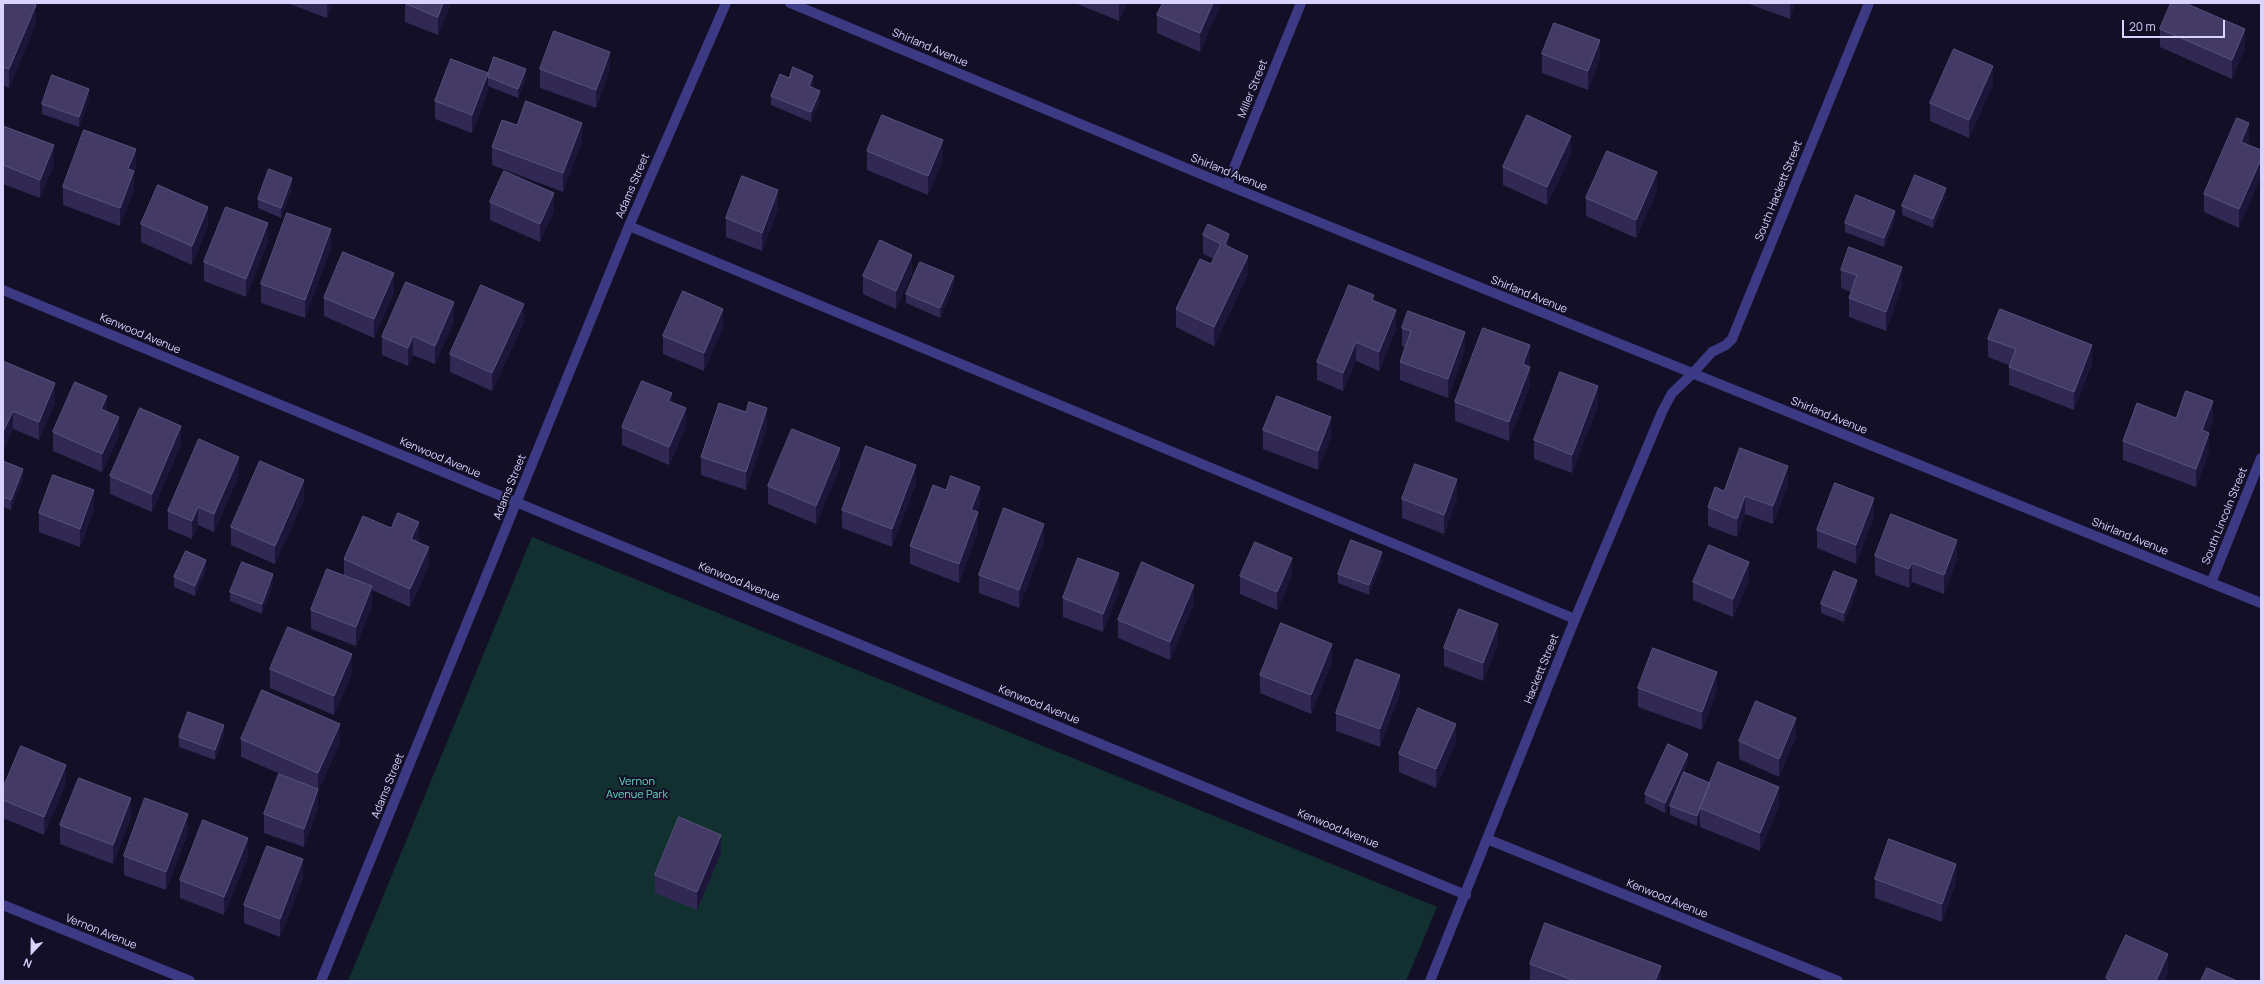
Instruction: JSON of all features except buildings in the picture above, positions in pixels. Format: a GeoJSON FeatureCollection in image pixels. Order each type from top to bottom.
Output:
{"type":"FeatureCollection","features":[{"type":"Feature","properties":{"kind":"street","name":"Adams Street"},"geometry":{"type":"LineString","coordinates":[[321,981],[629,226],[726,3]]}},
{"type":"Feature","properties":{"kind":"street","name":"Shirland Avenue"},"geometry":{"type":"LineString","coordinates":[[790,3],[1227,185],[2261,603]]}},
{"type":"Feature","properties":{"kind":"street","name":"Miller Street"},"geometry":{"type":"LineString","coordinates":[[1227,185],[1301,3]]}},
{"type":"Feature","properties":{"kind":"street","name":"South Hackett Street"},"geometry":{"type":"LineString","coordinates":[[1692,374],[1712,352],[1726,345],[1732,339],[1869,3]]}},
{"type":"Feature","properties":{"kind":"street"},"geometry":{"type":"LineString","coordinates":[[629,226],[1576,619]]}},
{"type":"Feature","properties":{"kind":"street","name":"Kenwood Avenue"},"geometry":{"type":"LineString","coordinates":[[3,290],[1466,894]]}},
{"type":"Feature","properties":{"kind":"street","name":"Hackett Street"},"geometry":{"type":"LineString","coordinates":[[1430,981],[1466,894],[1486,839],[1662,412],[1672,393],[1692,374]]}},
{"type":"Feature","properties":{"kind":"street","name":"South Lincoln Street"},"geometry":{"type":"LineString","coordinates":[[2211,583],[2261,458]]}},
{"type":"Feature","properties":{"kind":"street","name":"Kenwood Avenue"},"geometry":{"type":"LineString","coordinates":[[1486,839],[1838,981]]}},
{"type":"Feature","properties":{"kind":"street","name":"Vernon Avenue"},"geometry":{"type":"LineString","coordinates":[[3,905],[190,981]]}},
{"type":"Feature","properties":{"kind":"green space","name":"Vernon Avenue Park"},"geometry":{"type":"Polygon","coordinates":[[[532,537],[1437,907],[1406,981],[348,981],[532,537]]]}}]}
